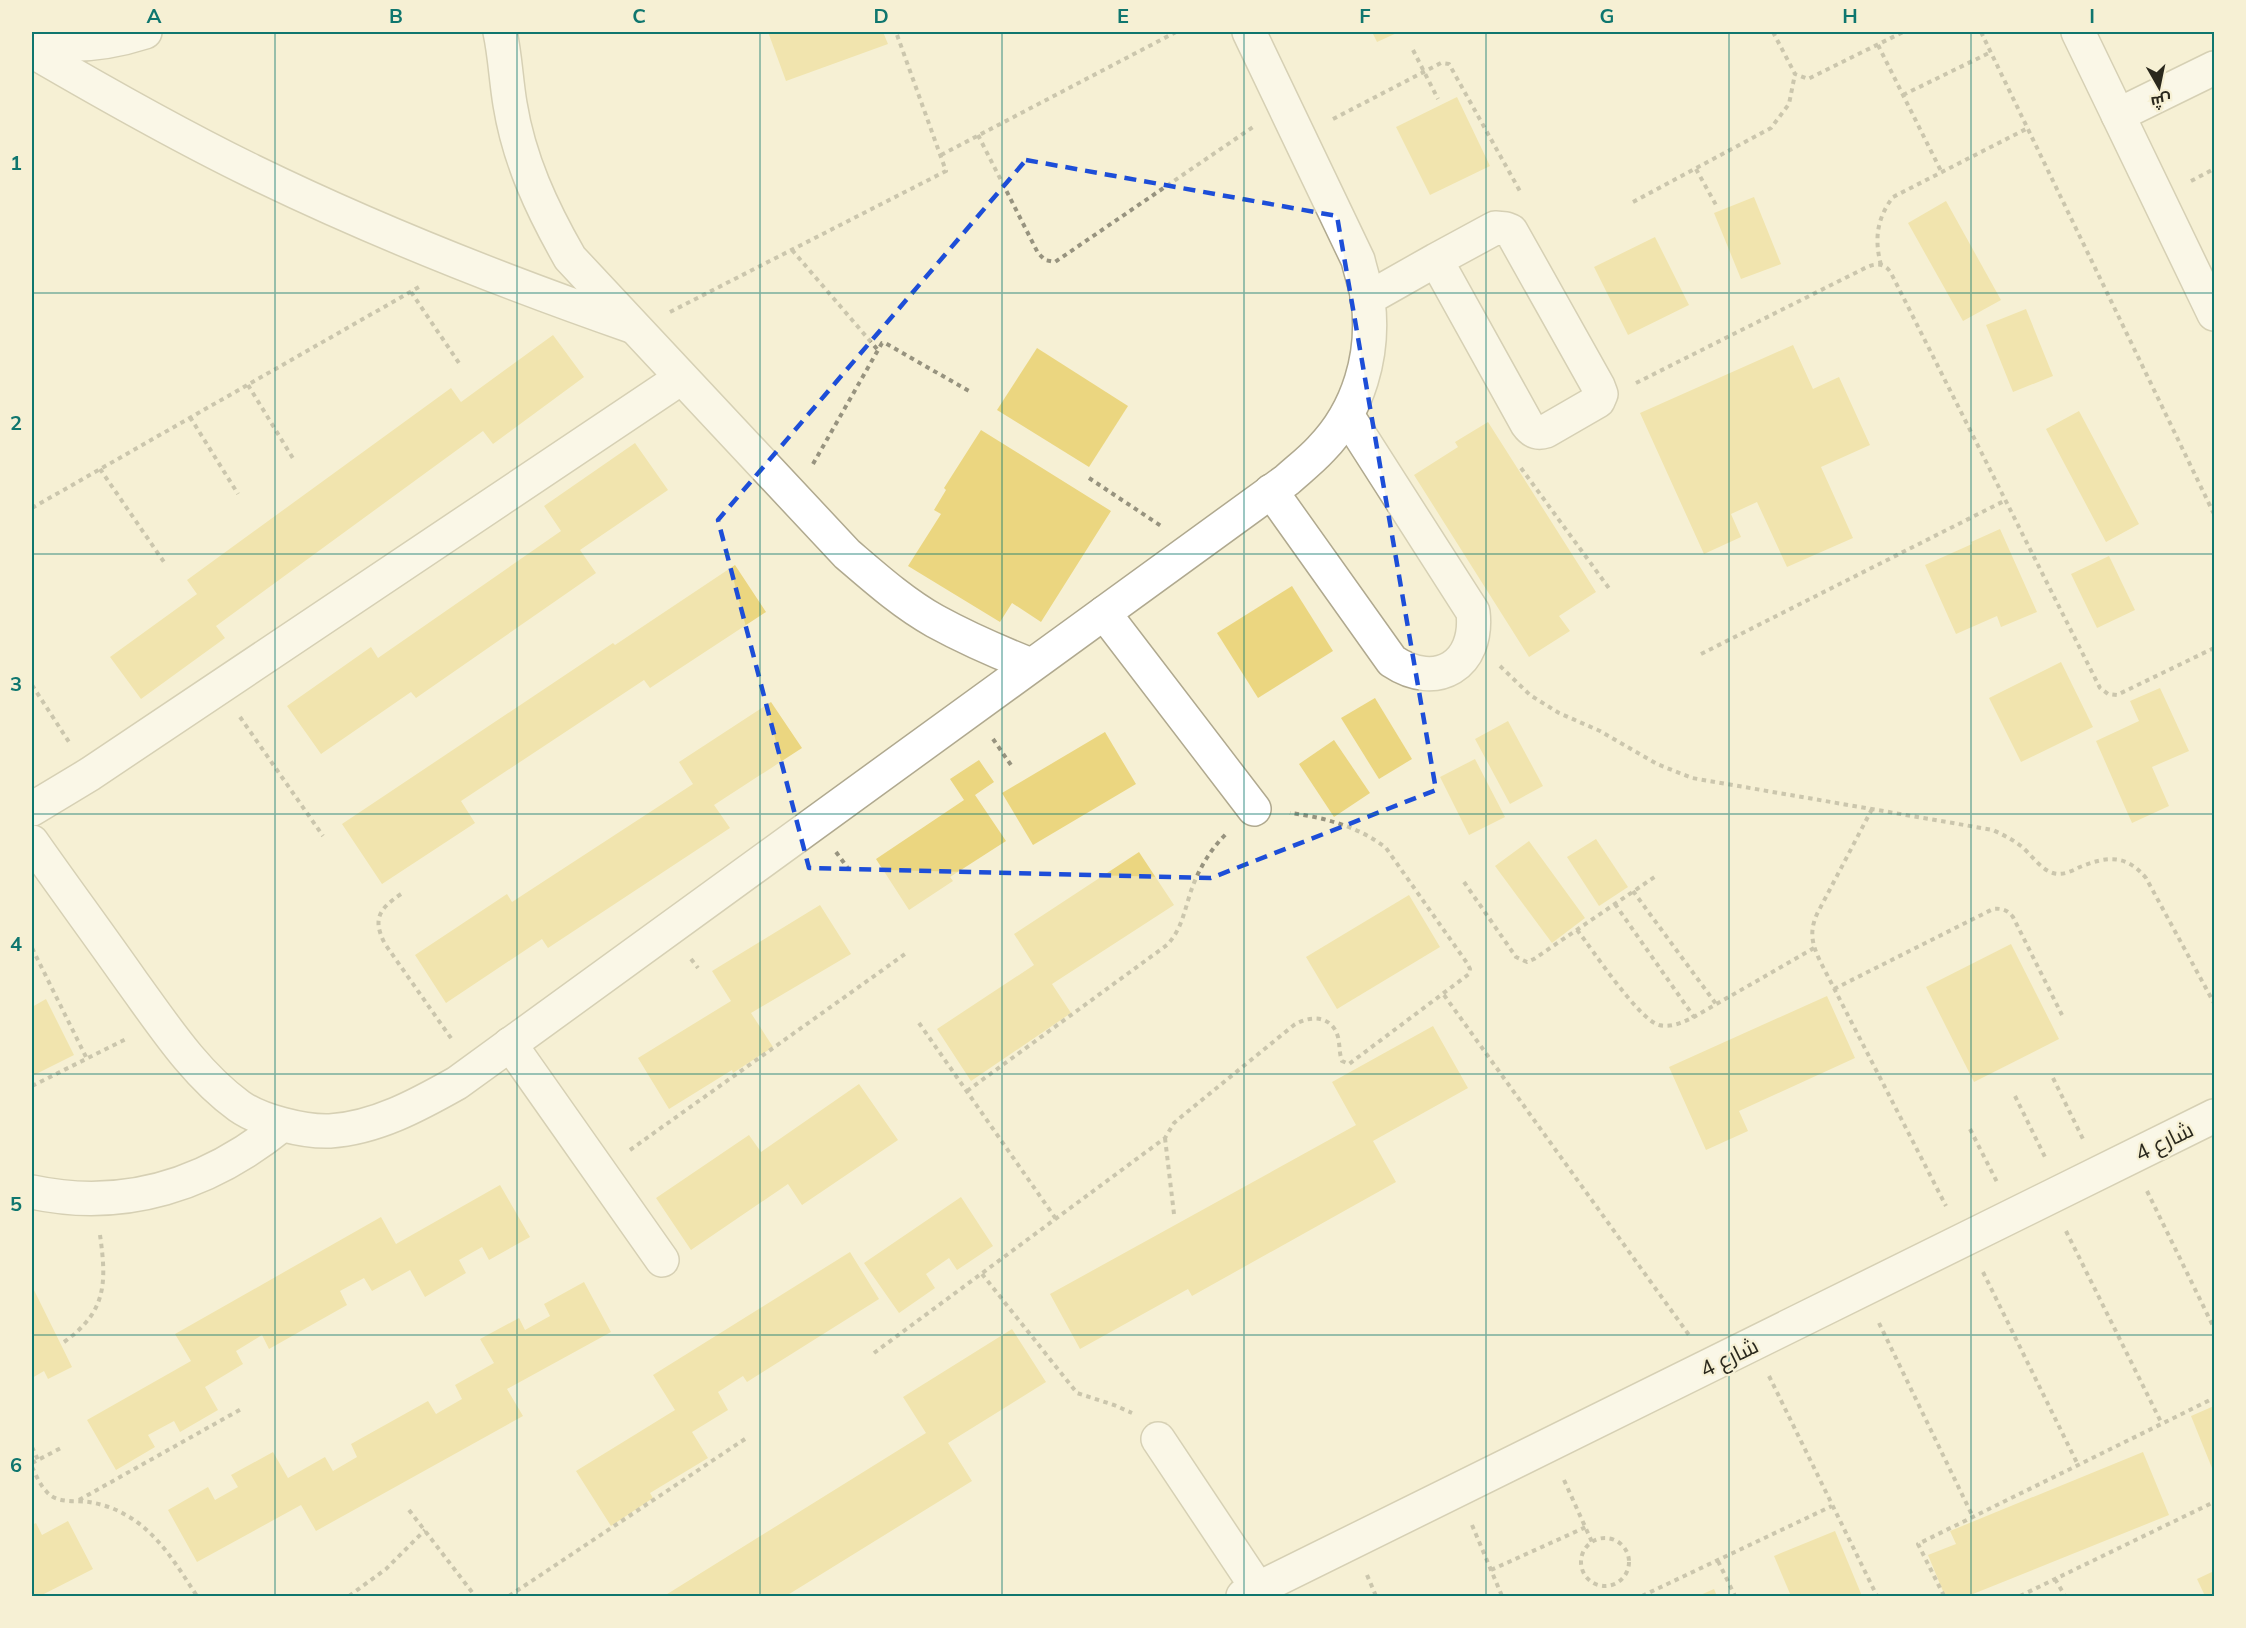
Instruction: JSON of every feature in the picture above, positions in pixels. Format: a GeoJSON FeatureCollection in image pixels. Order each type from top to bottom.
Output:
{"type":"FeatureCollection","features":[{"type":"Feature","properties":{"kind":"street"},"geometry":{"type":"LineString","coordinates":[[32,41],[82,44],[103,42],[145,32]]}},
{"type":"Feature","properties":{"kind":"street"},"geometry":{"type":"LineString","coordinates":[[500,32],[510,105],[519,144],[532,184],[549,222],[570,258],[847,554],[888,589],[933,620],[981,645],[1031,665]]}},
{"type":"Feature","properties":{"kind":"street"},"geometry":{"type":"LineString","coordinates":[[32,842],[160,1022],[206,1078],[241,1107],[282,1125],[330,1131],[374,1123],[418,1105],[474,1071],[1287,480],[1322,448],[1347,415],[1361,383],[1368,356],[1370,327],[1367,298],[1358,260],[1249,32]]}},
{"type":"Feature","properties":{"kind":"street"},"geometry":{"type":"LineString","coordinates":[[2078,32],[2214,314]]}},
{"type":"Feature","properties":{"kind":"street"},"geometry":{"type":"LineString","coordinates":[[32,51],[128,107],[251,171],[378,229],[506,282],[637,328]]}},
{"type":"Feature","properties":{"kind":"street"},"geometry":{"type":"LineString","coordinates":[[2118,114],[2214,68]]}},
{"type":"Feature","properties":{"kind":"street"},"geometry":{"type":"LineString","coordinates":[[1367,298],[1436,260],[1495,228],[1506,229],[1515,236],[1599,386],[1600,397],[1595,404],[1546,431],[1541,433],[1533,431],[1436,260]]}},
{"type":"Feature","properties":{"kind":"street"},"geometry":{"type":"LineString","coordinates":[[32,809],[90,774],[681,378]]}},
{"type":"Feature","properties":{"kind":"street"},"geometry":{"type":"LineString","coordinates":[[1271,491],[1392,661],[1406,670],[1421,675],[1437,674],[1464,657],[1472,643],[1475,627],[1473,612],[1347,415]]}},
{"type":"Feature","properties":{"kind":"street"},"geometry":{"type":"LineString","coordinates":[[1104,612],[1254,809]]}},
{"type":"Feature","properties":{"kind":"street"},"geometry":{"type":"LineString","coordinates":[[510,1044],[662,1260]]}},
{"type":"Feature","properties":{"kind":"street","name":"شارع 4"},"geometry":{"type":"LineString","coordinates":[[1251,1593],[2214,1116]]}},
{"type":"Feature","properties":{"kind":"street"},"geometry":{"type":"LineString","coordinates":[[32,1192],[95,1199],[153,1192],[208,1173],[243,1154],[282,1125]]}},
{"type":"Feature","properties":{"kind":"street"},"geometry":{"type":"LineString","coordinates":[[1158,1439],[1251,1593]]}},
{"type":"Feature","properties":{"kind":"path"},"geometry":{"type":"LineString","coordinates":[[637,328],[946,171],[896,32]]}},
{"type":"Feature","properties":{"kind":"path"},"geometry":{"type":"LineString","coordinates":[[941,155],[1176,32]]}},
{"type":"Feature","properties":{"kind":"path"},"geometry":{"type":"LineString","coordinates":[[1773,32],[1795,74],[1803,78],[1812,77],[1903,32]]}},
{"type":"Feature","properties":{"kind":"path"},"geometry":{"type":"LineString","coordinates":[[1981,32],[2214,514]]}},
{"type":"Feature","properties":{"kind":"path"},"geometry":{"type":"LineString","coordinates":[[1878,44],[1942,173]]}},
{"type":"Feature","properties":{"kind":"path"},"geometry":{"type":"LineString","coordinates":[[1413,50],[1438,99]]}},
{"type":"Feature","properties":{"kind":"path"},"geometry":{"type":"LineString","coordinates":[[1903,95],[1991,52]]}},
{"type":"Feature","properties":{"kind":"path"},"geometry":{"type":"LineString","coordinates":[[1299,136],[1442,63],[1447,63],[1452,67],[1527,203],[1527,218],[1515,236]]}},
{"type":"Feature","properties":{"kind":"path"},"geometry":{"type":"LineString","coordinates":[[1633,202],[1771,128],[1789,104],[1795,74]]}},
{"type":"Feature","properties":{"kind":"path"},"geometry":{"type":"LineString","coordinates":[[978,135],[1038,253],[1045,260],[1055,262],[1284,105]]}},
{"type":"Feature","properties":{"kind":"path"},"geometry":{"type":"LineString","coordinates":[[2028,128],[1893,197],[1878,225],[1881,265],[1890,273],[2098,685],[2104,692],[2117,695],[2214,648]]}},
{"type":"Feature","properties":{"kind":"path"},"geometry":{"type":"LineString","coordinates":[[1696,169],[1716,205]]}},
{"type":"Feature","properties":{"kind":"path"},"geometry":{"type":"LineString","coordinates":[[792,250],[877,349]]}},
{"type":"Feature","properties":{"kind":"path"},"geometry":{"type":"LineString","coordinates":[[32,508],[461,263]]}},
{"type":"Feature","properties":{"kind":"path"},"geometry":{"type":"LineString","coordinates":[[1595,404],[1867,267],[1881,265]]}},
{"type":"Feature","properties":{"kind":"path"},"geometry":{"type":"LineString","coordinates":[[411,292],[461,366]]}},
{"type":"Feature","properties":{"kind":"path"},"geometry":{"type":"LineString","coordinates":[[793,498],[882,343],[969,391]]}},
{"type":"Feature","properties":{"kind":"path"},"geometry":{"type":"LineString","coordinates":[[248,385],[294,460]]}},
{"type":"Feature","properties":{"kind":"path"},"geometry":{"type":"LineString","coordinates":[[190,417],[238,494]]}},
{"type":"Feature","properties":{"kind":"path"},"geometry":{"type":"LineString","coordinates":[[1533,431],[1526,436],[1518,452],[1521,468],[1611,591]]}},
{"type":"Feature","properties":{"kind":"path"},"geometry":{"type":"LineString","coordinates":[[100,469],[166,565]]}},
{"type":"Feature","properties":{"kind":"path"},"geometry":{"type":"LineString","coordinates":[[1089,478],[1194,548]]}},
{"type":"Feature","properties":{"kind":"path"},"geometry":{"type":"LineString","coordinates":[[1701,654],[2006,501]]}},
{"type":"Feature","properties":{"kind":"path"},"geometry":{"type":"LineString","coordinates":[[1472,643],[1544,705],[1610,736],[1674,772],[1711,783],[1992,830],[2020,844],[2044,868],[2053,873],[2062,873],[2101,860],[2122,860],[2132,864],[2146,878],[2214,1003]]}},
{"type":"Feature","properties":{"kind":"path"},"geometry":{"type":"LineString","coordinates":[[32,685],[90,774]]}},
{"type":"Feature","properties":{"kind":"path"},"geometry":{"type":"LineString","coordinates":[[219,687],[323,836]]}},
{"type":"Feature","properties":{"kind":"path"},"geometry":{"type":"LineString","coordinates":[[874,1353],[1166,1138],[1174,1123],[1294,1025],[1304,1019],[1314,1017],[1325,1020],[1338,1036],[1342,1061],[1349,1064],[1444,995],[1469,974],[1469,965],[1386,848],[1353,829],[1321,818],[1254,809],[1237,822],[1209,854],[1198,872],[1181,926],[1176,936],[1167,945],[967,1091]]}},
{"type":"Feature","properties":{"kind":"path"},"geometry":{"type":"LineString","coordinates":[[1872,809],[1812,925],[1811,936],[1814,948],[2078,1465]]}},
{"type":"Feature","properties":{"kind":"path"},"geometry":{"type":"LineString","coordinates":[[1464,882],[1519,960],[1531,961],[1656,876]]}},
{"type":"Feature","properties":{"kind":"path"},"geometry":{"type":"LineString","coordinates":[[1633,891],[1716,1004]]}},
{"type":"Feature","properties":{"kind":"path"},"geometry":{"type":"LineString","coordinates":[[401,894],[382,909],[378,920],[379,933],[384,944],[474,1071]]}},
{"type":"Feature","properties":{"kind":"path"},"geometry":{"type":"LineString","coordinates":[[1615,904],[1694,1017]]}},
{"type":"Feature","properties":{"kind":"path"},"geometry":{"type":"LineString","coordinates":[[1834,989],[1992,909],[1999,908],[2013,917],[2062,1015]]}},
{"type":"Feature","properties":{"kind":"path"},"geometry":{"type":"LineString","coordinates":[[1578,930],[1648,1019],[1666,1026],[1675,1025],[1694,1017],[1814,948]]}},
{"type":"Feature","properties":{"kind":"path"},"geometry":{"type":"LineString","coordinates":[[32,948],[87,1059]]}},
{"type":"Feature","properties":{"kind":"path"},"geometry":{"type":"LineString","coordinates":[[600,1172],[905,954]]}},
{"type":"Feature","properties":{"kind":"path"},"geometry":{"type":"LineString","coordinates":[[1444,995],[1711,1365]]}},
{"type":"Feature","properties":{"kind":"path"},"geometry":{"type":"LineString","coordinates":[[32,1086],[160,1022]]}},
{"type":"Feature","properties":{"kind":"path"},"geometry":{"type":"LineString","coordinates":[[919,1023],[1056,1219]]}},
{"type":"Feature","properties":{"kind":"path"},"geometry":{"type":"LineString","coordinates":[[2053,1078],[2101,1173]]}},
{"type":"Feature","properties":{"kind":"path"},"geometry":{"type":"LineString","coordinates":[[2015,1096],[2056,1195],[2162,1424]]}},
{"type":"Feature","properties":{"kind":"path"},"geometry":{"type":"LineString","coordinates":[[1970,1129],[2014,1216]]}},
{"type":"Feature","properties":{"kind":"path"},"geometry":{"type":"LineString","coordinates":[[1166,1138],[1174,1214]]}},
{"type":"Feature","properties":{"kind":"path"},"geometry":{"type":"LineString","coordinates":[[2131,1158],[2214,1328]]}},
{"type":"Feature","properties":{"kind":"path"},"geometry":{"type":"LineString","coordinates":[[64,1342],[80,1331],[93,1316],[101,1297],[104,1277],[103,1257],[95,1199]]}},
{"type":"Feature","properties":{"kind":"path"},"geometry":{"type":"LineString","coordinates":[[982,1274],[1077,1393],[1131,1413],[1146,1424],[1158,1439]]}},
{"type":"Feature","properties":{"kind":"path"},"geometry":{"type":"LineString","coordinates":[[1863,1290],[1973,1517]]}},
{"type":"Feature","properties":{"kind":"path"},"geometry":{"type":"LineString","coordinates":[[1753,1345],[1877,1596]]}},
{"type":"Feature","properties":{"kind":"path"},"geometry":{"type":"LineString","coordinates":[[1944,1596],[1918,1544],[2214,1398]]}},
{"type":"Feature","properties":{"kind":"path"},"geometry":{"type":"LineString","coordinates":[[78,1501],[243,1408]]}},
{"type":"Feature","properties":{"kind":"path"},"geometry":{"type":"LineString","coordinates":[[509,1596],[748,1437]]}},
{"type":"Feature","properties":{"kind":"path"},"geometry":{"type":"LineString","coordinates":[[1548,1446],[1592,1542]]}},
{"type":"Feature","properties":{"kind":"path"},"geometry":{"type":"LineString","coordinates":[[32,1447],[38,1460]]}},
{"type":"Feature","properties":{"kind":"path"},"geometry":{"type":"LineString","coordinates":[[62,1448],[32,1465],[46,1493],[61,1500],[107,1506],[138,1522],[167,1551],[197,1596]]}},
{"type":"Feature","properties":{"kind":"path"},"geometry":{"type":"LineString","coordinates":[[1458,1490],[1502,1596]]}},
{"type":"Feature","properties":{"kind":"path"},"geometry":{"type":"LineString","coordinates":[[2019,1596],[2214,1502]]}},
{"type":"Feature","properties":{"kind":"path"},"geometry":{"type":"LineString","coordinates":[[1642,1596],[1832,1506]]}},
{"type":"Feature","properties":{"kind":"path"},"geometry":{"type":"LineString","coordinates":[[409,1510],[475,1596]]}},
{"type":"Feature","properties":{"kind":"path"},"geometry":{"type":"LineString","coordinates":[[1491,1570],[1586,1527]]}},
{"type":"Feature","properties":{"kind":"path"},"geometry":{"type":"LineString","coordinates":[[349,1596],[386,1569],[425,1530]]}},
{"type":"Feature","properties":{"kind":"path"},"geometry":{"type":"LineString","coordinates":[[1603,1538],[1615,1539],[1624,1546],[1629,1556],[1629,1568],[1623,1578],[1613,1584],[1602,1585],[1591,1581],[1584,1572],[1581,1561],[1584,1550],[1592,1542],[1603,1538]]}},
{"type":"Feature","properties":{"kind":"path"},"geometry":{"type":"LineString","coordinates":[[1718,1561],[1735,1596]]}},
{"type":"Feature","properties":{"kind":"path"},"geometry":{"type":"LineString","coordinates":[[2055,1579],[2066,1596]]}},
{"type":"Feature","properties":{"kind":"highlighted area"},"geometry":{"type":"Polygon","coordinates":[[[1026,160],[1337,216],[1436,790],[1211,878],[809,868],[718,520],[1026,160]]]}},
{"type":"Feature","properties":{"kind":"building"},"geometry":{"type":"Polygon","coordinates":[[[768,32],[883,32],[888,44],[786,81],[768,32]]]}},
{"type":"Feature","properties":{"kind":"building"},"geometry":{"type":"Polygon","coordinates":[[[1372,32],[1399,32],[1377,42],[1372,32]]]}},
{"type":"Feature","properties":{"kind":"building"},"geometry":{"type":"Polygon","coordinates":[[[1457,97],[1490,166],[1430,195],[1396,127],[1457,97]]]}},
{"type":"Feature","properties":{"kind":"building"},"geometry":{"type":"Polygon","coordinates":[[[1754,197],[1781,264],[1741,279],[1714,213],[1754,197]]]}},
{"type":"Feature","properties":{"kind":"building"},"geometry":{"type":"Polygon","coordinates":[[[1946,201],[2001,300],[1963,321],[1908,223],[1946,201]]]}},
{"type":"Feature","properties":{"kind":"building"},"geometry":{"type":"Polygon","coordinates":[[[1655,237],[1689,305],[1628,335],[1594,267],[1655,237]]]}},
{"type":"Feature","properties":{"kind":"building"},"geometry":{"type":"Polygon","coordinates":[[[2026,309],[2053,376],[2013,392],[1986,325],[2026,309]]]}},
{"type":"Feature","properties":{"kind":"building"},"geometry":{"type":"Polygon","coordinates":[[[553,335],[584,377],[493,444],[483,431],[216,626],[225,638],[141,699],[110,657],[197,594],[187,580],[451,388],[461,402],[553,335]]]}},
{"type":"Feature","properties":{"kind":"building"},"geometry":{"type":"Polygon","coordinates":[[[1793,345],[1813,389],[1839,377],[1870,445],[1821,467],[1853,538],[1787,567],[1757,502],[1731,514],[1741,537],[1704,554],[1640,413],[1793,345]]]}},
{"type":"Feature","properties":{"kind":"building"},"geometry":{"type":"Polygon","coordinates":[[[1037,348],[1128,406],[1089,467],[997,410],[1037,348]]]}},
{"type":"Feature","properties":{"kind":"building"},"geometry":{"type":"Polygon","coordinates":[[[2079,411],[2139,524],[2106,542],[2046,429],[2079,411]]]}},
{"type":"Feature","properties":{"kind":"building"},"geometry":{"type":"Polygon","coordinates":[[[1488,422],[1596,592],[1559,616],[1570,631],[1529,657],[1414,475],[1458,447],[1455,442],[1488,422]]]}},
{"type":"Feature","properties":{"kind":"building"},"geometry":{"type":"Polygon","coordinates":[[[981,430],[1111,511],[1041,622],[1012,603],[1000,622],[908,566],[941,514],[934,510],[946,490],[944,488],[981,430]]]}},
{"type":"Feature","properties":{"kind":"building"},"geometry":{"type":"Polygon","coordinates":[[[635,443],[668,490],[580,550],[596,573],[416,698],[411,692],[321,754],[287,706],[371,647],[378,658],[561,531],[544,506],[635,443]]]}},
{"type":"Feature","properties":{"kind":"building"},"geometry":{"type":"Polygon","coordinates":[[[2000,529],[2037,612],[2001,627],[1997,616],[1956,634],[1925,565],[2000,529]]]}},
{"type":"Feature","properties":{"kind":"building"},"geometry":{"type":"Polygon","coordinates":[[[2109,556],[2135,610],[2097,628],[2071,574],[2109,556]]]}},
{"type":"Feature","properties":{"kind":"building"},"geometry":{"type":"Polygon","coordinates":[[[735,565],[766,612],[650,688],[644,680],[461,801],[475,823],[382,884],[342,824],[613,643],[615,645],[735,565]]]}},
{"type":"Feature","properties":{"kind":"building"},"geometry":{"type":"Polygon","coordinates":[[[1292,586],[1333,651],[1258,698],[1217,633],[1292,586]]]}},
{"type":"Feature","properties":{"kind":"building"},"geometry":{"type":"Polygon","coordinates":[[[2061,662],[2093,727],[2021,762],[1989,698],[2061,662]]]}},
{"type":"Feature","properties":{"kind":"building"},"geometry":{"type":"Polygon","coordinates":[[[2160,688],[2189,751],[2152,767],[2169,806],[2132,823],[2096,741],[2139,721],[2130,701],[2160,688]]]}},
{"type":"Feature","properties":{"kind":"building"},"geometry":{"type":"Polygon","coordinates":[[[1375,698],[1412,759],[1379,779],[1341,718],[1375,698]]]}},
{"type":"Feature","properties":{"kind":"building"},"geometry":{"type":"Polygon","coordinates":[[[771,702],[802,748],[714,805],[730,828],[548,948],[542,939],[446,1003],[415,955],[507,894],[512,902],[693,784],[679,762],[771,702]]]}},
{"type":"Feature","properties":{"kind":"building"},"geometry":{"type":"Polygon","coordinates":[[[1508,721],[1543,786],[1510,804],[1475,739],[1508,721]]]}},
{"type":"Feature","properties":{"kind":"building"},"geometry":{"type":"Polygon","coordinates":[[[1105,732],[1136,784],[1033,845],[1002,793],[1105,732]]]}},
{"type":"Feature","properties":{"kind":"building"},"geometry":{"type":"Polygon","coordinates":[[[1334,740],[1370,793],[1334,817],[1299,764],[1334,740]]]}},
{"type":"Feature","properties":{"kind":"building"},"geometry":{"type":"Polygon","coordinates":[[[1475,759],[1505,817],[1469,835],[1440,777],[1475,759]]]}},
{"type":"Feature","properties":{"kind":"building"},"geometry":{"type":"Polygon","coordinates":[[[979,760],[994,782],[975,795],[1006,841],[950,877],[953,881],[909,910],[876,859],[964,800],[950,779],[979,760]]]}},
{"type":"Feature","properties":{"kind":"building"},"geometry":{"type":"Polygon","coordinates":[[[1596,839],[1628,887],[1599,906],[1567,857],[1596,839]]]}},
{"type":"Feature","properties":{"kind":"building"},"geometry":{"type":"Polygon","coordinates":[[[1529,841],[1585,918],[1552,943],[1495,866],[1529,841]]]}},
{"type":"Feature","properties":{"kind":"building"},"geometry":{"type":"Polygon","coordinates":[[[1139,852],[1174,905],[1052,984],[1071,1013],[971,1081],[937,1029],[1034,965],[1014,934],[1139,852]]]}},
{"type":"Feature","properties":{"kind":"building"},"geometry":{"type":"Polygon","coordinates":[[[1409,895],[1440,947],[1337,1009],[1306,957],[1409,895]]]}},
{"type":"Feature","properties":{"kind":"building"},"geometry":{"type":"Polygon","coordinates":[[[820,905],[851,954],[751,1013],[773,1047],[733,1073],[732,1070],[669,1109],[638,1058],[731,1001],[712,971],[820,905]]]}},
{"type":"Feature","properties":{"kind":"building"},"geometry":{"type":"Polygon","coordinates":[[[2011,944],[2059,1039],[1974,1082],[1926,987],[2011,944]]]}},
{"type":"Feature","properties":{"kind":"building"},"geometry":{"type":"Polygon","coordinates":[[[1827,996],[1855,1058],[1739,1111],[1748,1131],[1706,1150],[1669,1067],[1827,996]]]}},
{"type":"Feature","properties":{"kind":"building"},"geometry":{"type":"Polygon","coordinates":[[[46,999],[74,1055],[32,1076],[32,1007],[46,999]]]}},
{"type":"Feature","properties":{"kind":"building"},"geometry":{"type":"Polygon","coordinates":[[[1433,1026],[1468,1088],[1373,1141],[1396,1182],[1192,1296],[1188,1289],[1080,1349],[1050,1294],[1356,1125],[1332,1082],[1433,1026]]]}},
{"type":"Feature","properties":{"kind":"building"},"geometry":{"type":"Polygon","coordinates":[[[859,1084],[898,1140],[802,1205],[788,1184],[691,1250],[656,1198],[749,1135],[761,1152],[859,1084]]]}},
{"type":"Feature","properties":{"kind":"building"},"geometry":{"type":"Polygon","coordinates":[[[500,1185],[530,1237],[489,1260],[482,1247],[459,1260],[466,1273],[425,1297],[410,1270],[372,1291],[364,1278],[340,1291],[347,1305],[269,1349],[262,1335],[236,1351],[243,1364],[205,1387],[218,1410],[180,1432],[174,1421],[148,1435],[155,1447],[116,1470],[87,1420],[191,1361],[175,1334],[381,1217],[396,1244],[500,1185]]]}},
{"type":"Feature","properties":{"kind":"building"},"geometry":{"type":"Polygon","coordinates":[[[961,1197],[993,1246],[957,1270],[949,1258],[926,1274],[935,1288],[899,1313],[864,1263],[961,1197]]]}},
{"type":"Feature","properties":{"kind":"building"},"geometry":{"type":"Polygon","coordinates":[[[850,1252],[879,1299],[747,1382],[743,1376],[718,1392],[728,1410],[692,1432],[708,1458],[650,1493],[653,1498],[611,1526],[576,1471],[675,1410],[653,1375],[850,1252]]]}},
{"type":"Feature","properties":{"kind":"building"},"geometry":{"type":"Polygon","coordinates":[[[584,1282],[611,1332],[507,1389],[523,1416],[316,1531],[301,1505],[197,1562],[168,1510],[208,1487],[215,1500],[238,1487],[231,1475],[273,1452],[288,1478],[325,1457],[333,1471],[357,1457],[351,1444],[428,1401],[436,1414],[462,1399],[455,1385],[494,1363],[480,1339],[519,1318],[525,1330],[550,1316],[544,1304],[584,1282]]]}},
{"type":"Feature","properties":{"kind":"building"},"geometry":{"type":"Polygon","coordinates":[[[32,1286],[72,1367],[48,1379],[44,1371],[32,1378],[32,1286]]]}},
{"type":"Feature","properties":{"kind":"building"},"geometry":{"type":"Polygon","coordinates":[[[1012,1329],[1046,1382],[948,1443],[972,1481],[786,1596],[664,1596],[926,1433],[903,1397],[1012,1329]]]}},
{"type":"Feature","properties":{"kind":"building"},"geometry":{"type":"Polygon","coordinates":[[[2214,1406],[2214,1473],[2191,1416],[2214,1406]]]}},
{"type":"Feature","properties":{"kind":"building"},"geometry":{"type":"Polygon","coordinates":[[[2143,1452],[2169,1515],[1968,1596],[1945,1596],[1928,1555],[1956,1544],[1950,1531],[2143,1452]]]}},
{"type":"Feature","properties":{"kind":"building"},"geometry":{"type":"Polygon","coordinates":[[[68,1521],[93,1569],[40,1596],[32,1596],[32,1525],[36,1523],[42,1535],[68,1521]]]}},
{"type":"Feature","properties":{"kind":"building"},"geometry":{"type":"Polygon","coordinates":[[[1835,1531],[1862,1596],[1791,1596],[1774,1556],[1835,1531]]]}},
{"type":"Feature","properties":{"kind":"building"},"geometry":{"type":"Polygon","coordinates":[[[2214,1571],[2214,1596],[2205,1596],[2197,1579],[2214,1571]]]}},
{"type":"Feature","properties":{"kind":"building"},"geometry":{"type":"Polygon","coordinates":[[[1714,1589],[1717,1596],[1698,1596],[1714,1589]]]}}]}
